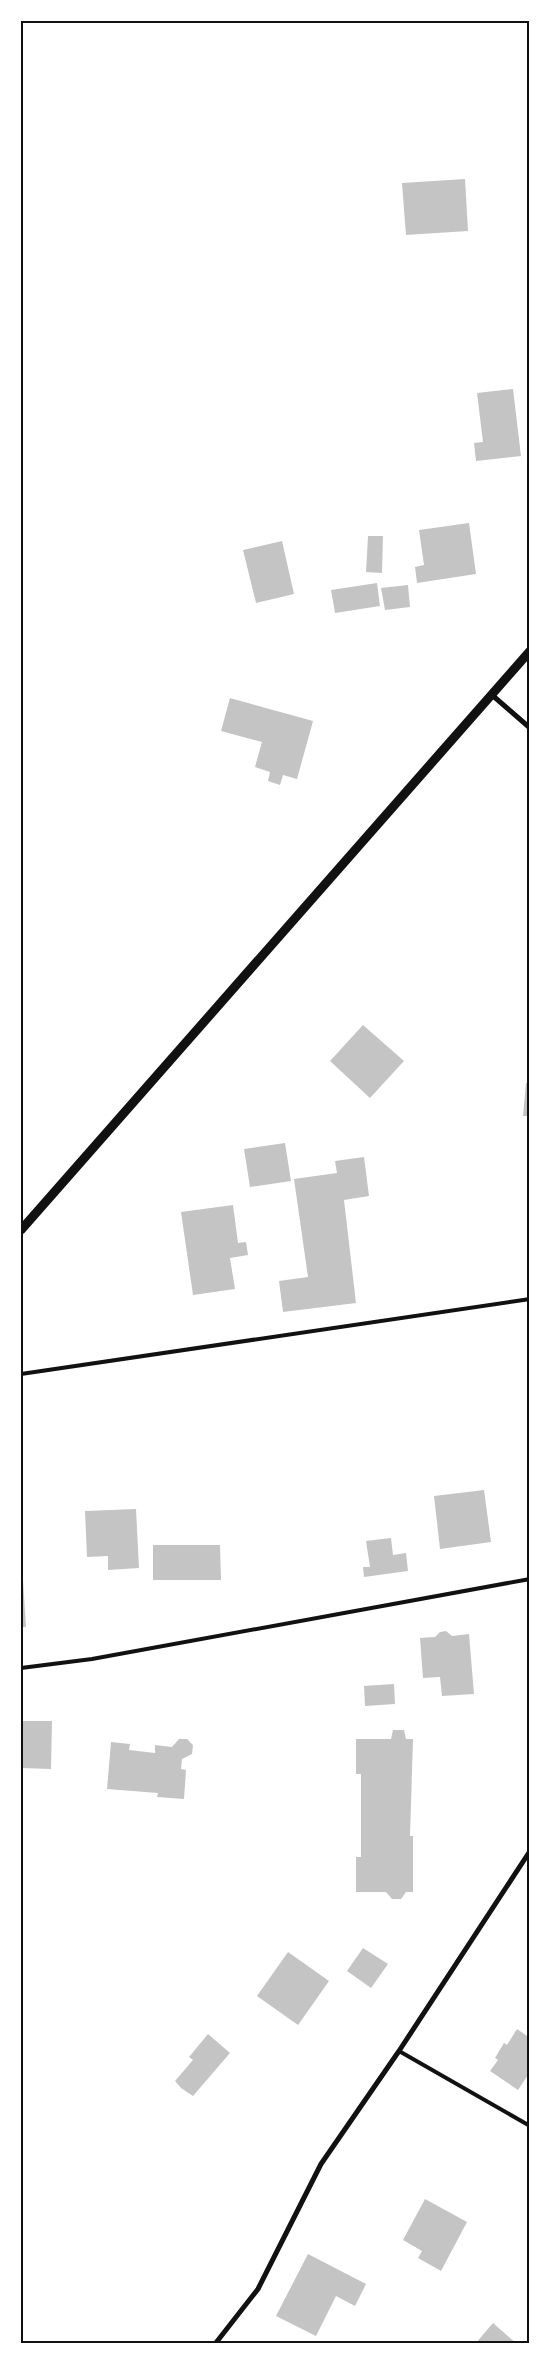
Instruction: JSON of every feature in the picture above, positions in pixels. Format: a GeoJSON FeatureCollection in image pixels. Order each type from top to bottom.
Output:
{"type":"FeatureCollection","features":[{"type":"Feature","properties":{"kind":"street"},"geometry":{"type":"LineString","coordinates":[[21,1230],[530,651]]}},
{"type":"Feature","properties":{"kind":"street"},"geometry":{"type":"LineString","coordinates":[[492,695],[530,728]]}},
{"type":"Feature","properties":{"kind":"street"},"geometry":{"type":"LineString","coordinates":[[216,2344],[258,2290],[321,2164],[530,1851]]}},
{"type":"Feature","properties":{"kind":"lane"},"geometry":{"type":"LineString","coordinates":[[21,1374],[530,1299]]}},
{"type":"Feature","properties":{"kind":"lane"},"geometry":{"type":"LineString","coordinates":[[21,1668],[92,1659],[530,1579]]}},
{"type":"Feature","properties":{"kind":"lane"},"geometry":{"type":"LineString","coordinates":[[398,2051],[530,2126]]}},
{"type":"Feature","properties":{"kind":"building"},"geometry":{"type":"Polygon","coordinates":[[[465,179],[468,231],[406,235],[402,183],[465,179]]]}},
{"type":"Feature","properties":{"kind":"building"},"geometry":{"type":"Polygon","coordinates":[[[513,389],[521,456],[476,461],[474,443],[483,442],[477,393],[513,389]]]}},
{"type":"Feature","properties":{"kind":"building"},"geometry":{"type":"Polygon","coordinates":[[[469,523],[476,574],[417,583],[415,567],[424,565],[419,530],[469,523]]]}},
{"type":"Feature","properties":{"kind":"building"},"geometry":{"type":"Polygon","coordinates":[[[368,536],[383,536],[382,573],[366,572],[368,536]]]}},
{"type":"Feature","properties":{"kind":"building"},"geometry":{"type":"Polygon","coordinates":[[[282,541],[294,594],[256,603],[243,550],[282,541]]]}},
{"type":"Feature","properties":{"kind":"building"},"geometry":{"type":"Polygon","coordinates":[[[377,583],[380,606],[335,613],[331,590],[377,583]]]}},
{"type":"Feature","properties":{"kind":"building"},"geometry":{"type":"Polygon","coordinates":[[[408,585],[410,607],[385,610],[381,588],[408,585]]]}},
{"type":"Feature","properties":{"kind":"building"},"geometry":{"type":"Polygon","coordinates":[[[230,698],[313,721],[297,779],[283,775],[280,785],[268,781],[270,772],[255,767],[262,742],[221,731],[230,698]]]}},
{"type":"Feature","properties":{"kind":"building"},"geometry":{"type":"Polygon","coordinates":[[[363,1025],[404,1061],[370,1098],[330,1061],[363,1025]]]}},
{"type":"Feature","properties":{"kind":"building"},"geometry":{"type":"Polygon","coordinates":[[[526,1083],[530,1083],[530,1116],[523,1116],[526,1083]]]}},
{"type":"Feature","properties":{"kind":"building"},"geometry":{"type":"Polygon","coordinates":[[[285,1143],[291,1181],[250,1187],[244,1149],[285,1143]]]}},
{"type":"Feature","properties":{"kind":"building"},"geometry":{"type":"Polygon","coordinates":[[[364,1157],[369,1196],[344,1200],[356,1303],[283,1312],[279,1281],[308,1277],[294,1179],[337,1173],[335,1161],[364,1157]]]}},
{"type":"Feature","properties":{"kind":"building"},"geometry":{"type":"Polygon","coordinates":[[[233,1205],[238,1243],[246,1242],[248,1255],[230,1258],[235,1289],[193,1295],[181,1212],[233,1205]]]}},
{"type":"Feature","properties":{"kind":"building"},"geometry":{"type":"Polygon","coordinates":[[[484,1490],[491,1542],[440,1549],[434,1496],[484,1490]]]}},
{"type":"Feature","properties":{"kind":"building"},"geometry":{"type":"Polygon","coordinates":[[[136,1509],[139,1568],[108,1570],[108,1556],[87,1557],[85,1511],[136,1509]]]}},
{"type":"Feature","properties":{"kind":"building"},"geometry":{"type":"Polygon","coordinates":[[[391,1538],[393,1555],[406,1553],[408,1571],[364,1577],[363,1567],[370,1567],[366,1541],[391,1538]]]}},
{"type":"Feature","properties":{"kind":"building"},"geometry":{"type":"Polygon","coordinates":[[[153,1545],[220,1545],[221,1580],[153,1580],[153,1545]]]}},
{"type":"Feature","properties":{"kind":"building"},"geometry":{"type":"Polygon","coordinates":[[[21,1580],[23,1580],[26,1627],[21,1627],[21,1580]]]}},
{"type":"Feature","properties":{"kind":"building"},"geometry":{"type":"Polygon","coordinates":[[[446,1631],[452,1636],[469,1634],[474,1694],[442,1696],[440,1677],[423,1678],[420,1638],[435,1637],[440,1632],[446,1631]]]}},
{"type":"Feature","properties":{"kind":"building"},"geometry":{"type":"Polygon","coordinates":[[[394,1684],[395,1704],[365,1706],[364,1686],[394,1684]]]}},
{"type":"Feature","properties":{"kind":"building"},"geometry":{"type":"Polygon","coordinates":[[[22,1721],[52,1721],[51,1769],[21,1768],[22,1721]]]}},
{"type":"Feature","properties":{"kind":"building"},"geometry":{"type":"Polygon","coordinates":[[[393,1730],[404,1730],[406,1739],[413,1739],[410,1836],[413,1836],[413,1892],[406,1892],[401,1899],[392,1899],[386,1892],[356,1892],[356,1857],[361,1857],[361,1774],[356,1774],[356,1739],[391,1739],[393,1730]]]}},
{"type":"Feature","properties":{"kind":"building"},"geometry":{"type":"Polygon","coordinates":[[[179,1739],[187,1739],[193,1745],[192,1754],[182,1759],[181,1769],[186,1770],[184,1799],[157,1797],[158,1793],[107,1789],[111,1742],[130,1744],[129,1750],[155,1753],[155,1745],[172,1747],[179,1739]]]}},
{"type":"Feature","properties":{"kind":"building"},"geometry":{"type":"Polygon","coordinates":[[[363,1948],[388,1964],[371,1988],[347,1971],[363,1948]]]}},
{"type":"Feature","properties":{"kind":"building"},"geometry":{"type":"Polygon","coordinates":[[[288,1952],[329,1981],[298,2025],[257,1996],[288,1952]]]}},
{"type":"Feature","properties":{"kind":"building"},"geometry":{"type":"Polygon","coordinates":[[[517,2029],[530,2038],[530,2072],[518,2090],[490,2071],[498,2060],[495,2058],[504,2043],[507,2045],[517,2029]]]}},
{"type":"Feature","properties":{"kind":"building"},"geometry":{"type":"Polygon","coordinates":[[[208,2034],[230,2053],[193,2096],[181,2088],[175,2081],[193,2060],[189,2057],[208,2034]]]}},
{"type":"Feature","properties":{"kind":"building"},"geometry":{"type":"Polygon","coordinates":[[[425,2199],[467,2222],[441,2271],[418,2258],[422,2251],[403,2240],[425,2199]]]}},
{"type":"Feature","properties":{"kind":"building"},"geometry":{"type":"Polygon","coordinates":[[[308,2254],[366,2284],[355,2306],[336,2296],[316,2336],[276,2316],[308,2254]]]}},
{"type":"Feature","properties":{"kind":"building"},"geometry":{"type":"Polygon","coordinates":[[[493,2323],[517,2344],[475,2344],[493,2323]]]}}]}
